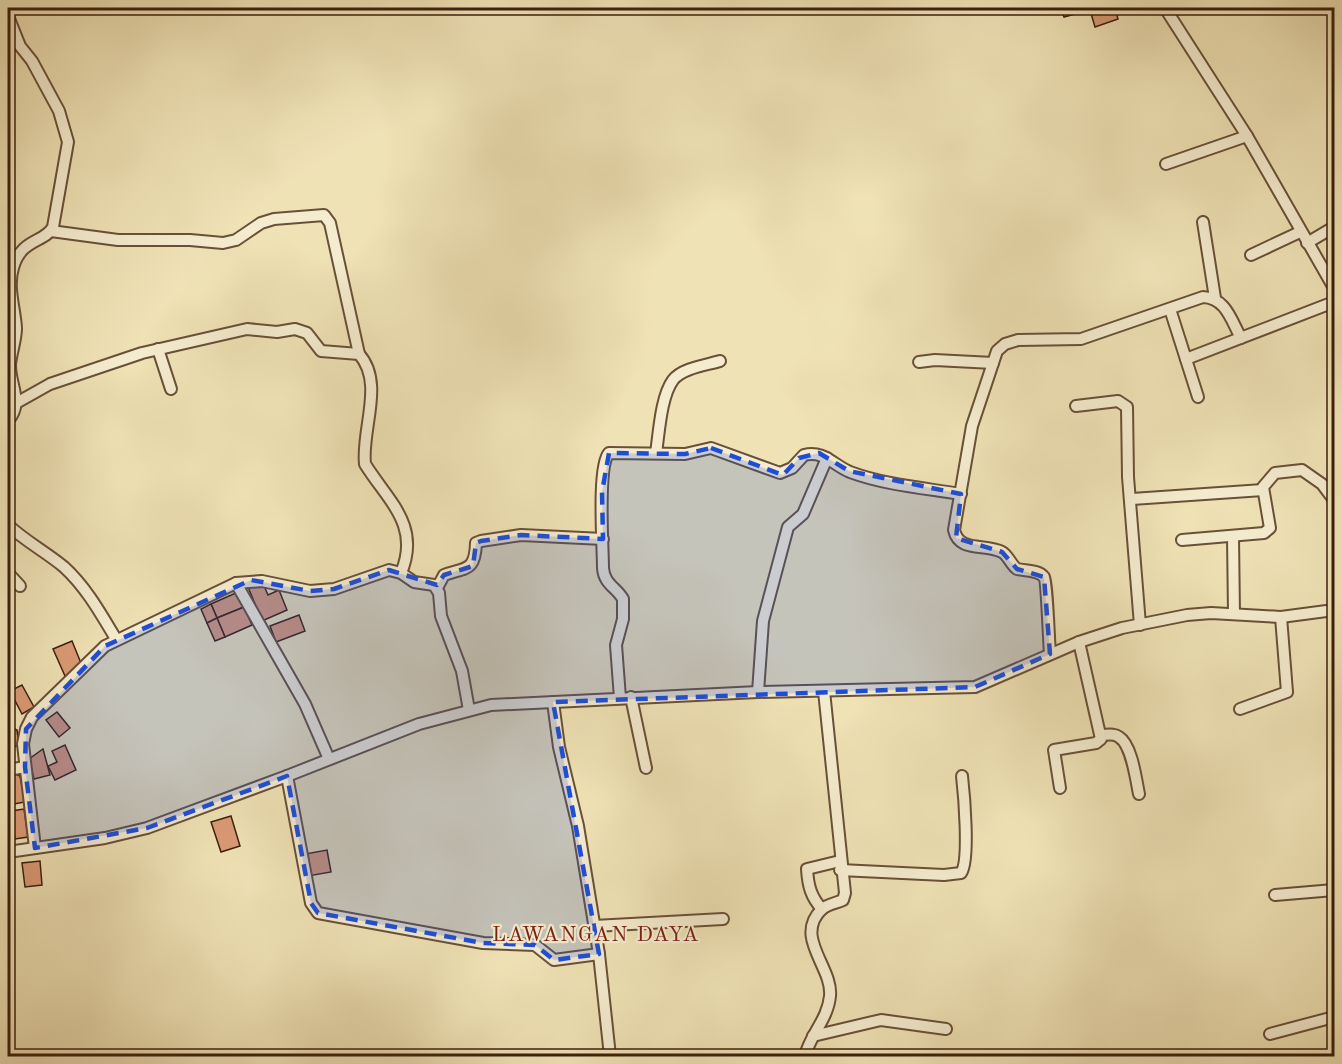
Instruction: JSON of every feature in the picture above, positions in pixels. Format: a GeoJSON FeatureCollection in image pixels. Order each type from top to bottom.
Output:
{"type":"FeatureCollection","features":[{"type":"Feature","properties":{"kind":"street"},"geometry":{"type":"LineString","coordinates":[[1165,8],[1247,136],[1300,232],[1335,288]]}},
{"type":"Feature","properties":{"kind":"street"},"geometry":{"type":"LineString","coordinates":[[8,16],[20,46],[32,61],[59,111],[68,142],[61,192],[51,231]]}},
{"type":"Feature","properties":{"kind":"street"},"geometry":{"type":"LineString","coordinates":[[1166,164],[1247,136]]}},
{"type":"Feature","properties":{"kind":"street"},"geometry":{"type":"LineString","coordinates":[[18,402],[9,367],[16,328],[10,269],[19,254],[31,241],[51,231],[118,240],[190,240],[224,243],[236,240],[261,223],[274,219],[324,215],[330,223],[359,354],[370,377],[365,464],[384,488],[405,526],[407,553],[401,573]]}},
{"type":"Feature","properties":{"kind":"street"},"geometry":{"type":"LineString","coordinates":[[1203,222],[1215,298]]}},
{"type":"Feature","properties":{"kind":"street"},"geometry":{"type":"LineString","coordinates":[[1307,243],[1335,227]]}},
{"type":"Feature","properties":{"kind":"street"},"geometry":{"type":"LineString","coordinates":[[1251,255],[1300,232]]}},
{"type":"Feature","properties":{"kind":"street"},"geometry":{"type":"LineString","coordinates":[[1050,654],[1047,590],[1044,577],[1040,573],[1017,569],[1002,552],[961,543],[956,538],[954,530],[972,426],[997,351],[1005,344],[1018,340],[1073,341],[1203,297],[1215,298],[1224,305],[1241,338]]}},
{"type":"Feature","properties":{"kind":"street"},"geometry":{"type":"LineString","coordinates":[[1186,359],[1335,302]]}},
{"type":"Feature","properties":{"kind":"street"},"geometry":{"type":"LineString","coordinates":[[1170,309],[1198,397]]}},
{"type":"Feature","properties":{"kind":"street"},"geometry":{"type":"LineString","coordinates":[[8,422],[18,402],[64,378],[158,349],[247,330],[277,332],[295,330],[307,333],[321,351],[359,354]]}},
{"type":"Feature","properties":{"kind":"street"},"geometry":{"type":"LineString","coordinates":[[158,349],[171,389]]}},
{"type":"Feature","properties":{"kind":"street"},"geometry":{"type":"LineString","coordinates":[[919,362],[935,360],[993,363]]}},
{"type":"Feature","properties":{"kind":"street"},"geometry":{"type":"LineString","coordinates":[[656,453],[663,406],[673,380],[682,373],[720,361]]}},
{"type":"Feature","properties":{"kind":"street"},"geometry":{"type":"LineString","coordinates":[[1076,406],[1118,401],[1127,407],[1128,477],[1132,499],[1140,625]]}},
{"type":"Feature","properties":{"kind":"street"},"geometry":{"type":"LineString","coordinates":[[646,768],[625,697],[616,645],[623,619],[623,599],[604,576],[602,492],[605,457],[614,451],[685,454],[711,448],[780,474],[792,468],[804,455],[819,453],[849,471],[885,482],[961,494]]}},
{"type":"Feature","properties":{"kind":"street"},"geometry":{"type":"LineString","coordinates":[[758,692],[763,621],[788,527],[803,514],[827,458]]}},
{"type":"Feature","properties":{"kind":"street"},"geometry":{"type":"LineString","coordinates":[[1182,540],[1264,533],[1270,528],[1263,490],[1275,473],[1302,470],[1316,478],[1335,500]]}},
{"type":"Feature","properties":{"kind":"street"},"geometry":{"type":"LineString","coordinates":[[1132,499],[1263,490]]}},
{"type":"Feature","properties":{"kind":"street"},"geometry":{"type":"LineString","coordinates":[[8,525],[23,540],[63,567],[95,604],[116,639]]}},
{"type":"Feature","properties":{"kind":"street"},"geometry":{"type":"LineString","coordinates":[[469,710],[462,671],[441,616],[437,588],[444,575],[470,567],[474,563],[476,543],[481,541],[521,535],[603,539]]}},
{"type":"Feature","properties":{"kind":"street"},"geometry":{"type":"LineString","coordinates":[[1233,537],[1234,614]]}},
{"type":"Feature","properties":{"kind":"street"},"geometry":{"type":"LineString","coordinates":[[35,848],[23,744],[26,729],[32,717],[105,646],[236,583],[261,581],[310,591],[334,589],[389,570],[401,573],[414,582],[437,588]]}},
{"type":"Feature","properties":{"kind":"street"},"geometry":{"type":"LineString","coordinates":[[8,573],[20,586]]}},
{"type":"Feature","properties":{"kind":"street"},"geometry":{"type":"LineString","coordinates":[[236,583],[305,704],[329,759]]}},
{"type":"Feature","properties":{"kind":"street"},"geometry":{"type":"LineString","coordinates":[[8,852],[105,838],[147,828],[287,777],[419,724],[469,710],[512,702],[758,692],[975,687],[1078,642],[1140,625],[1187,615],[1234,614],[1281,617],[1335,610]]}},
{"type":"Feature","properties":{"kind":"street"},"geometry":{"type":"LineString","coordinates":[[1240,709],[1287,692],[1281,617]]}},
{"type":"Feature","properties":{"kind":"street"},"geometry":{"type":"LineString","coordinates":[[1060,788],[1054,750],[1096,743],[1101,739],[1078,642]]}},
{"type":"Feature","properties":{"kind":"street"},"geometry":{"type":"LineString","coordinates":[[805,1056],[825,1015],[830,996],[829,977],[812,945],[813,923],[822,909],[843,900],[845,893],[840,865],[824,692]]}},
{"type":"Feature","properties":{"kind":"street"},"geometry":{"type":"LineString","coordinates":[[553,702],[559,747],[578,826],[599,954],[610,1056]]}},
{"type":"Feature","properties":{"kind":"street"},"geometry":{"type":"LineString","coordinates":[[1101,735],[1114,734],[1124,742],[1132,762],[1139,794]]}},
{"type":"Feature","properties":{"kind":"street"},"geometry":{"type":"LineString","coordinates":[[8,770],[25,767]]}},
{"type":"Feature","properties":{"kind":"street"},"geometry":{"type":"LineString","coordinates":[[822,909],[813,898],[807,869],[840,865],[944,875],[961,873],[964,868],[965,834],[962,776]]}},
{"type":"Feature","properties":{"kind":"street"},"geometry":{"type":"LineString","coordinates":[[287,777],[311,903],[318,913],[483,943],[535,945],[554,960],[599,954]]}},
{"type":"Feature","properties":{"kind":"street"},"geometry":{"type":"LineString","coordinates":[[1275,895],[1335,890]]}},
{"type":"Feature","properties":{"kind":"street"},"geometry":{"type":"LineString","coordinates":[[594,926],[723,919]]}},
{"type":"Feature","properties":{"kind":"street"},"geometry":{"type":"LineString","coordinates":[[1270,1034],[1335,1017]]}},
{"type":"Feature","properties":{"kind":"street"},"geometry":{"type":"LineString","coordinates":[[813,1036],[881,1020],[946,1029]]}},
{"type":"Feature","properties":{"kind":"path"},"geometry":{"type":"LineString","coordinates":[[729,1056],[750,1050]]}},
{"type":"Feature","properties":{"kind":"highlighted area"},"geometry":{"type":"Polygon","coordinates":[[[711,448],[783,475],[799,458],[819,453],[849,471],[961,494],[956,538],[1002,552],[1017,569],[1044,577],[1050,654],[975,687],[553,702],[599,954],[554,960],[535,945],[483,943],[318,913],[311,903],[287,776],[147,828],[35,848],[25,767],[26,729],[105,646],[251,580],[310,591],[334,589],[389,570],[437,585],[444,575],[473,566],[476,543],[481,541],[521,535],[603,539],[602,492],[609,453],[685,454],[711,448]]]}},
{"type":"Feature","properties":{"kind":"building"},"geometry":{"type":"Polygon","coordinates":[[[1061,8],[1097,8],[1064,17],[1061,8]]]}},
{"type":"Feature","properties":{"kind":"building"},"geometry":{"type":"Polygon","coordinates":[[[1115,8],[1118,19],[1095,27],[1090,10],[1115,8]]]}},
{"type":"Feature","properties":{"kind":"building"},"geometry":{"type":"Polygon","coordinates":[[[262,581],[268,595],[279,590],[287,610],[262,621],[248,587],[262,581]]]}},
{"type":"Feature","properties":{"kind":"building"},"geometry":{"type":"Polygon","coordinates":[[[238,592],[244,607],[217,618],[211,604],[238,592]]]}},
{"type":"Feature","properties":{"kind":"building"},"geometry":{"type":"Polygon","coordinates":[[[211,604],[217,618],[207,623],[201,609],[211,604]]]}},
{"type":"Feature","properties":{"kind":"building"},"geometry":{"type":"Polygon","coordinates":[[[244,607],[252,625],[225,637],[217,618],[244,607]]]}},
{"type":"Feature","properties":{"kind":"building"},"geometry":{"type":"Polygon","coordinates":[[[299,615],[305,631],[276,642],[270,626],[299,615]]]}},
{"type":"Feature","properties":{"kind":"building"},"geometry":{"type":"Polygon","coordinates":[[[217,618],[225,637],[215,641],[207,623],[217,618]]]}},
{"type":"Feature","properties":{"kind":"building"},"geometry":{"type":"Polygon","coordinates":[[[72,641],[83,668],[65,676],[53,649],[72,641]]]}},
{"type":"Feature","properties":{"kind":"building"},"geometry":{"type":"Polygon","coordinates":[[[22,685],[34,707],[22,714],[10,691],[22,685]]]}},
{"type":"Feature","properties":{"kind":"building"},"geometry":{"type":"Polygon","coordinates":[[[57,712],[70,728],[59,737],[46,720],[57,712]]]}},
{"type":"Feature","properties":{"kind":"building"},"geometry":{"type":"Polygon","coordinates":[[[8,726],[17,730],[19,746],[8,747],[8,726]]]}},
{"type":"Feature","properties":{"kind":"building"},"geometry":{"type":"Polygon","coordinates":[[[65,745],[76,770],[55,780],[48,766],[57,762],[52,751],[65,745]]]}},
{"type":"Feature","properties":{"kind":"building"},"geometry":{"type":"Polygon","coordinates":[[[43,749],[50,775],[34,779],[29,759],[43,749]]]}},
{"type":"Feature","properties":{"kind":"building"},"geometry":{"type":"Polygon","coordinates":[[[12,772],[20,776],[25,802],[8,805],[8,773],[12,772]]]}},
{"type":"Feature","properties":{"kind":"building"},"geometry":{"type":"Polygon","coordinates":[[[24,809],[28,837],[15,839],[11,811],[24,809]]]}},
{"type":"Feature","properties":{"kind":"building"},"geometry":{"type":"Polygon","coordinates":[[[231,816],[240,846],[221,852],[211,822],[231,816]]]}},
{"type":"Feature","properties":{"kind":"building"},"geometry":{"type":"Polygon","coordinates":[[[327,850],[331,872],[308,876],[305,854],[327,850]]]}},
{"type":"Feature","properties":{"kind":"building"},"geometry":{"type":"Polygon","coordinates":[[[40,861],[42,885],[25,887],[22,863],[40,861]]]}},
{"type":"Feature","properties":{"kind":"district","name":"LAWANGAN DAYA"},"geometry":{"type":"Point","coordinates":[596,934]}}]}
